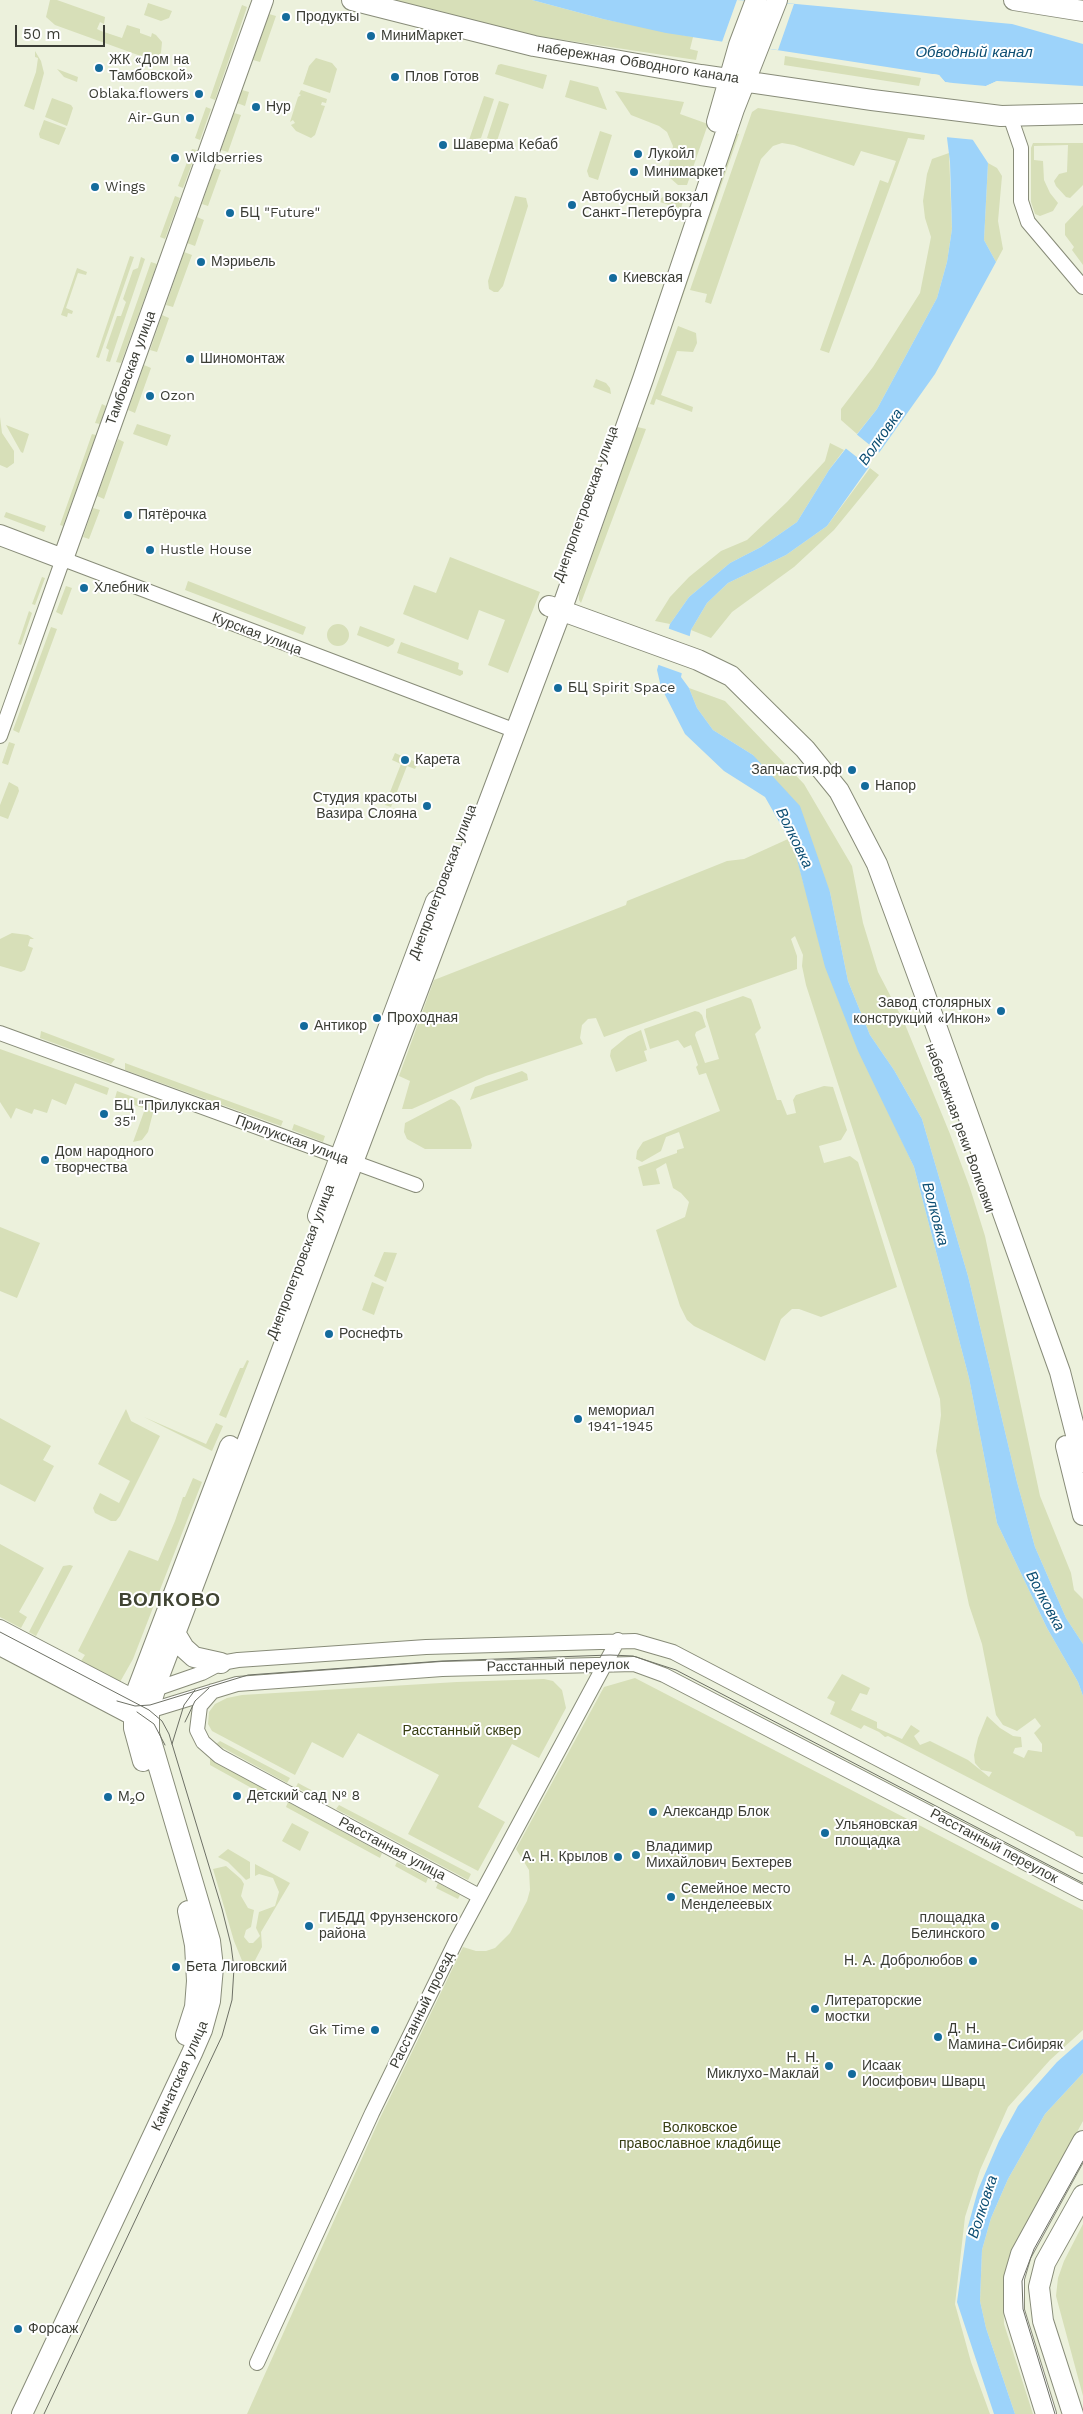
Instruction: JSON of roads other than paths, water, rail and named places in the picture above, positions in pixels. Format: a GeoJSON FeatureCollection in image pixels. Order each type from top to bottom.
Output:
{"type":"FeatureCollection","features":[{"type":"Feature","properties":{"kind":"main road","name":"Тамбовская улица"},"geometry":{"type":"LineString","coordinates":[[63,559],[263,0]]}},
{"type":"Feature","properties":{"kind":"main road","name":"набережная Обводного канала"},"geometry":{"type":"LineString","coordinates":[[352,0],[534,46],[737,80],[928,108],[1002,116]]}},
{"type":"Feature","properties":{"kind":"main road"},"geometry":{"type":"LineString","coordinates":[[1014,0],[1083,11]]}},
{"type":"Feature","properties":{"kind":"main road","name":"Днепропетровская улица"},"geometry":{"type":"LineString","coordinates":[[155,1689],[347,1160],[643,379],[732,114],[737,80],[766,1]]}},
{"type":"Feature","properties":{"kind":"main road"},"geometry":{"type":"LineString","coordinates":[[1002,116],[1083,114]]}},
{"type":"Feature","properties":{"kind":"main road","name":"Курская улица"},"geometry":{"type":"LineString","coordinates":[[0,535],[63,559]]}},
{"type":"Feature","properties":{"kind":"main road","name":"набережная реки Волковки"},"geometry":{"type":"LineString","coordinates":[[555,608],[698,660],[716,671],[731,676],[818,763],[849,809],[877,864],[1060,1372],[1083,1462]]}},
{"type":"Feature","properties":{"kind":"main road","name":"набережная реки Волковки"},"geometry":{"type":"LineString","coordinates":[[716,671],[722,684],[795,756],[819,784],[838,815],[866,869],[1029,1319],[1053,1394],[1083,1515]]}},
{"type":"Feature","properties":{"kind":"main road","name":"Днепропетровская улица"},"geometry":{"type":"LineString","coordinates":[[139,1708],[148,1660],[347,1160]]}},
{"type":"Feature","properties":{"kind":"main road"},"geometry":{"type":"LineString","coordinates":[[175,1633],[184,1648],[194,1657],[221,1662]]}},
{"type":"Feature","properties":{"kind":"main road"},"geometry":{"type":"LineString","coordinates":[[0,1645],[139,1708]]}},
{"type":"Feature","properties":{"kind":"main road","name":"Камчатская улица"},"geometry":{"type":"LineString","coordinates":[[8,2414],[181,2048],[195,2007],[197,1970],[193,1930],[134,1732],[139,1708],[155,1689]]}},
{"type":"Feature","properties":{"kind":"main road","name":"Камчатская улица"},"geometry":{"type":"LineString","coordinates":[[22,2414],[192,2053],[202,2030],[210,2001],[213,1967],[210,1941],[149,1734],[139,1708]]}},
{"type":"Feature","properties":{"kind":"main road"},"geometry":{"type":"LineString","coordinates":[[1046,2414],[1014,2312],[1014,2278],[1024,2248],[1083,2141]]}},
{"type":"Feature","properties":{"kind":"main road"},"geometry":{"type":"LineString","coordinates":[[1073,2414],[1040,2309],[1039,2287],[1046,2262],[1083,2195]]}},
{"type":"Feature","properties":{"kind":"street"},"geometry":{"type":"LineString","coordinates":[[1002,116],[1021,148],[1021,201],[1028,222],[1083,287]]}},
{"type":"Feature","properties":{"kind":"street","name":"Курская улица"},"geometry":{"type":"LineString","coordinates":[[63,559],[509,729]]}},
{"type":"Feature","properties":{"kind":"street","name":"Тамбовская улица"},"geometry":{"type":"LineString","coordinates":[[0,736],[63,559]]}},
{"type":"Feature","properties":{"kind":"street","name":"Прилукская улица"},"geometry":{"type":"LineString","coordinates":[[0,1033],[416,1185]]}},
{"type":"Feature","properties":{"kind":"street"},"geometry":{"type":"LineString","coordinates":[[0,1627],[139,1708]]}},
{"type":"Feature","properties":{"kind":"street","name":"Расстанный переулок"},"geometry":{"type":"LineString","coordinates":[[155,1689],[202,1673],[221,1662],[426,1647],[618,1640],[648,1643],[673,1652],[1083,1866]]}},
{"type":"Feature","properties":{"kind":"street","name":"Расстанный проезд"},"geometry":{"type":"LineString","coordinates":[[257,2363],[372,2113],[479,1896],[618,1640]]}},
{"type":"Feature","properties":{"kind":"street","name":"Расстанный переулок"},"geometry":{"type":"LineString","coordinates":[[139,1708],[237,1684],[391,1672],[634,1664],[664,1675],[1083,1892]]}},
{"type":"Feature","properties":{"kind":"street","name":"Расстанная улица"},"geometry":{"type":"LineString","coordinates":[[216,1689],[203,1701],[198,1712],[198,1730],[203,1742],[219,1756],[479,1896]]}},
{"type":"Feature","properties":{"kind":"water"},"geometry":{"type":"Polygon","coordinates":[[[532,0],[753,0],[1012,24],[1083,44],[1083,86],[997,81],[986,86],[976,86],[971,137],[988,163],[984,240],[996,262],[935,374],[827,526],[786,555],[728,583],[707,603],[691,630],[681,677],[689,688],[697,708],[713,730],[753,755],[800,806],[830,892],[848,981],[870,1035],[894,1070],[922,1119],[968,1276],[1017,1482],[1035,1547],[1066,1618],[1083,1644],[1083,1696],[1078,1682],[1047,1628],[997,1523],[969,1378],[914,1167],[858,1051],[825,967],[794,848],[765,797],[724,771],[685,734],[661,687],[657,670],[670,624],[689,597],[730,563],[761,547],[797,522],[829,470],[877,409],[937,298],[947,262],[952,229],[950,162],[947,138],[953,84],[945,82],[939,75],[666,33],[532,0]]]}},
{"type":"Feature","properties":{"kind":"water","name":"Волковка"},"geometry":{"type":"Polygon","coordinates":[[[1083,2039],[1083,2073],[1045,2114],[1008,2179],[991,2218],[982,2250],[980,2301],[986,2328],[1015,2414],[994,2414],[957,2302],[967,2230],[978,2190],[999,2141],[1018,2106],[1057,2062],[1083,2039]]]}},
{"type":"Feature","properties":{"kind":"tram line"},"geometry":{"type":"LineString","coordinates":[[0,1632],[149,1710],[162,1721],[169,1734],[222,1909],[231,1945],[234,1968],[232,2000],[222,2036],[44,2414]]}},
{"type":"Feature","properties":{"kind":"tram line"},"geometry":{"type":"LineString","coordinates":[[117,1701],[135,1706],[150,1705],[248,1675],[442,1661],[610,1655],[633,1656],[676,1670],[1083,1883]]}},
{"type":"Feature","properties":{"kind":"tram line"},"geometry":{"type":"LineString","coordinates":[[185,1722],[195,1701],[209,1688]]}},
{"type":"Feature","properties":{"kind":"tram line"},"geometry":{"type":"LineString","coordinates":[[172,1744],[184,1705],[195,1690]]}},
{"type":"Feature","properties":{"kind":"tram line"},"geometry":{"type":"LineString","coordinates":[[137,1712],[154,1724],[165,1745]]}},
{"type":"Feature","properties":{"kind":"tram line"},"geometry":{"type":"LineString","coordinates":[[1055,2414],[1023,2309],[1022,2281],[1034,2249],[1083,2161]]}},
{"type":"Feature","properties":{"kind":"place","name":"Продукты"},"geometry":{"type":"Point","coordinates":[286,17]}},
{"type":"Feature","properties":{"kind":"place","name":"МиниМаркет"},"geometry":{"type":"Point","coordinates":[371,36]}},
{"type":"Feature","properties":{"kind":"place","name":"ЖК «Дом на Тамбовской»"},"geometry":{"type":"Point","coordinates":[99,68]}},
{"type":"Feature","properties":{"kind":"place","name":"Плов Готов"},"geometry":{"type":"Point","coordinates":[395,77]}},
{"type":"Feature","properties":{"kind":"place","name":"Oblaka.flowers"},"geometry":{"type":"Point","coordinates":[199,94]}},
{"type":"Feature","properties":{"kind":"place","name":"Нур"},"geometry":{"type":"Point","coordinates":[256,107]}},
{"type":"Feature","properties":{"kind":"place","name":"Air-Gun"},"geometry":{"type":"Point","coordinates":[190,118]}},
{"type":"Feature","properties":{"kind":"place","name":"Шаверма Кебаб"},"geometry":{"type":"Point","coordinates":[443,145]}},
{"type":"Feature","properties":{"kind":"place","name":"Лукойл"},"geometry":{"type":"Point","coordinates":[638,154]}},
{"type":"Feature","properties":{"kind":"place","name":"Wildberries"},"geometry":{"type":"Point","coordinates":[175,158]}},
{"type":"Feature","properties":{"kind":"place","name":"Минимаркет"},"geometry":{"type":"Point","coordinates":[634,172]}},
{"type":"Feature","properties":{"kind":"place","name":"Wings"},"geometry":{"type":"Point","coordinates":[95,187]}},
{"type":"Feature","properties":{"kind":"place","name":"Автобусный вокзал Санкт-Петербурга"},"geometry":{"type":"Point","coordinates":[572,205]}},
{"type":"Feature","properties":{"kind":"place","name":"БЦ \"Future\""},"geometry":{"type":"Point","coordinates":[230,213]}},
{"type":"Feature","properties":{"kind":"place","name":"Мэриьель"},"geometry":{"type":"Point","coordinates":[201,262]}},
{"type":"Feature","properties":{"kind":"place","name":"Киевская"},"geometry":{"type":"Point","coordinates":[613,278]}},
{"type":"Feature","properties":{"kind":"place","name":"Шиномонтаж"},"geometry":{"type":"Point","coordinates":[190,359]}},
{"type":"Feature","properties":{"kind":"place","name":"Ozon"},"geometry":{"type":"Point","coordinates":[150,396]}},
{"type":"Feature","properties":{"kind":"place","name":"Пятёрочка"},"geometry":{"type":"Point","coordinates":[128,515]}},
{"type":"Feature","properties":{"kind":"place","name":"Hustle House"},"geometry":{"type":"Point","coordinates":[150,550]}},
{"type":"Feature","properties":{"kind":"place","name":"Хлебник"},"geometry":{"type":"Point","coordinates":[84,588]}},
{"type":"Feature","properties":{"kind":"place","name":"БЦ Spirit Space"},"geometry":{"type":"Point","coordinates":[558,688]}},
{"type":"Feature","properties":{"kind":"place","name":"Карета"},"geometry":{"type":"Point","coordinates":[405,760]}},
{"type":"Feature","properties":{"kind":"place","name":"Запчастия.рф"},"geometry":{"type":"Point","coordinates":[852,770]}},
{"type":"Feature","properties":{"kind":"place","name":"Напор"},"geometry":{"type":"Point","coordinates":[865,786]}},
{"type":"Feature","properties":{"kind":"place","name":"Студия красоты Вазира Слояна"},"geometry":{"type":"Point","coordinates":[427,806]}},
{"type":"Feature","properties":{"kind":"place","name":"Завод столярных конструкций «Инкон»"},"geometry":{"type":"Point","coordinates":[1001,1011]}},
{"type":"Feature","properties":{"kind":"place","name":"Проходная"},"geometry":{"type":"Point","coordinates":[377,1018]}},
{"type":"Feature","properties":{"kind":"place","name":"Антикор"},"geometry":{"type":"Point","coordinates":[304,1026]}},
{"type":"Feature","properties":{"kind":"place","name":"БЦ \"Прилукская 35\""},"geometry":{"type":"Point","coordinates":[104,1114]}},
{"type":"Feature","properties":{"kind":"place","name":"Дом народного творчества"},"geometry":{"type":"Point","coordinates":[45,1160]}},
{"type":"Feature","properties":{"kind":"place","name":"Роснефть"},"geometry":{"type":"Point","coordinates":[329,1334]}},
{"type":"Feature","properties":{"kind":"place","name":"мемориал 1941-1945"},"geometry":{"type":"Point","coordinates":[578,1419]}},
{"type":"Feature","properties":{"kind":"place","name":"Детский сад № 8"},"geometry":{"type":"Point","coordinates":[237,1796]}},
{"type":"Feature","properties":{"kind":"place","name":"М₂O"},"geometry":{"type":"Point","coordinates":[108,1797]}},
{"type":"Feature","properties":{"kind":"place","name":"Александр Блок"},"geometry":{"type":"Point","coordinates":[653,1812]}},
{"type":"Feature","properties":{"kind":"place","name":"Ульяновская площадка"},"geometry":{"type":"Point","coordinates":[825,1833]}},
{"type":"Feature","properties":{"kind":"place","name":"Владимир Михайлович Бехтерев"},"geometry":{"type":"Point","coordinates":[636,1855]}},
{"type":"Feature","properties":{"kind":"place","name":"А. Н. Крылов"},"geometry":{"type":"Point","coordinates":[618,1857]}},
{"type":"Feature","properties":{"kind":"place","name":"Семейное место Менделеевых"},"geometry":{"type":"Point","coordinates":[671,1897]}},
{"type":"Feature","properties":{"kind":"place","name":"ГИБДД Фрунзенского района"},"geometry":{"type":"Point","coordinates":[309,1926]}},
{"type":"Feature","properties":{"kind":"place","name":"площадка Белинского"},"geometry":{"type":"Point","coordinates":[995,1926]}},
{"type":"Feature","properties":{"kind":"place","name":"Н. А. Добролюбов"},"geometry":{"type":"Point","coordinates":[973,1961]}},
{"type":"Feature","properties":{"kind":"place","name":"Бета Лиговский"},"geometry":{"type":"Point","coordinates":[176,1967]}},
{"type":"Feature","properties":{"kind":"place","name":"Литераторские мостки"},"geometry":{"type":"Point","coordinates":[815,2009]}},
{"type":"Feature","properties":{"kind":"place","name":"Gk Time"},"geometry":{"type":"Point","coordinates":[375,2030]}},
{"type":"Feature","properties":{"kind":"place","name":"Д. Н. Мамина-Сибиряк"},"geometry":{"type":"Point","coordinates":[938,2037]}},
{"type":"Feature","properties":{"kind":"place","name":"Н. Н. Миклухо-Маклай"},"geometry":{"type":"Point","coordinates":[829,2066]}},
{"type":"Feature","properties":{"kind":"place","name":"Исаак Иосифович Шварц"},"geometry":{"type":"Point","coordinates":[852,2074]}},
{"type":"Feature","properties":{"kind":"place","name":"Форсаж"},"geometry":{"type":"Point","coordinates":[18,2329]}},
{"type":"Feature","properties":{"kind":"district","name":"ВОЛКОВО"},"geometry":{"type":"Point","coordinates":[170,1600]}},
{"type":"Feature","properties":{"kind":"water label","name":"Обводный канал"},"geometry":{"type":"Point","coordinates":[974,53]}},
{"type":"Feature","properties":{"kind":"park label","name":"Расстанный сквер"},"geometry":{"type":"Point","coordinates":[462,1731]}},
{"type":"Feature","properties":{"kind":"park label","name":"Волковское православное кладбище"},"geometry":{"type":"Point","coordinates":[700,2136]}}]}
